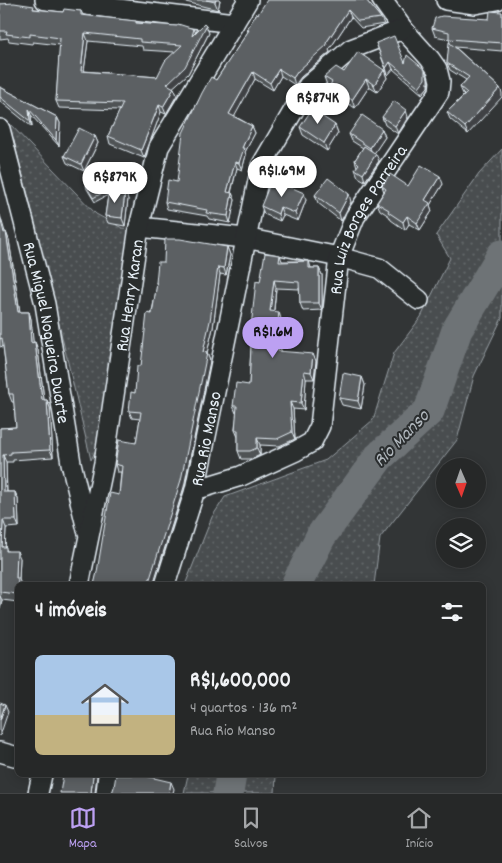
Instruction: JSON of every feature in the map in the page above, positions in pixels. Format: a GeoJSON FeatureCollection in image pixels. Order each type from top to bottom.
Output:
{"type":"FeatureCollection","features":[{"type":"Feature","properties":{"kind":"street"},"geometry":{"type":"LineString","coordinates":[[45,0],[234,23]]}},
{"type":"Feature","properties":{"kind":"street","name":"Rua Henry Karan"},"geometry":{"type":"LineString","coordinates":[[79,582],[104,463],[139,227],[160,147],[248,0]]}},
{"type":"Feature","properties":{"kind":"street"},"geometry":{"type":"LineString","coordinates":[[382,0],[403,29]]}},
{"type":"Feature","properties":{"kind":"street"},"geometry":{"type":"LineString","coordinates":[[446,0],[475,4],[497,0]]}},
{"type":"Feature","properties":{"kind":"street","name":"Rua Luiz Borges Parreira"},"geometry":{"type":"LineString","coordinates":[[194,490],[241,476],[312,442],[320,426],[339,257],[356,217],[440,92],[437,69],[403,29]]}},
{"type":"Feature","properties":{"kind":"street","name":"Rua Rio Manso"},"geometry":{"type":"LineString","coordinates":[[166,582],[194,490],[261,166],[308,86],[351,50],[403,29]]}},
{"type":"Feature","properties":{"kind":"street","name":"Rua Miguel Nogueira Duarte"},"geometry":{"type":"LineString","coordinates":[[0,129],[8,185],[45,304],[71,463],[88,536]]}},
{"type":"Feature","properties":{"kind":"street"},"geometry":{"type":"LineString","coordinates":[[139,227],[245,238],[339,257],[379,268],[419,300]]}},
{"type":"Feature","properties":{"kind":"street"},"geometry":{"type":"LineString","coordinates":[[0,752],[15,756]]}},
{"type":"Feature","properties":{"kind":"street"},"geometry":{"type":"LineString","coordinates":[[38,793],[42,777]]}},
{"type":"Feature","properties":{"kind":"shaded area"},"geometry":{"type":"Polygon","coordinates":[[[9,123],[96,214],[122,228],[135,229],[105,430],[91,460],[32,210],[9,123]]]}},
{"type":"Feature","properties":{"kind":"shaded area"},"geometry":{"type":"Polygon","coordinates":[[[502,149],[502,318],[474,376],[457,440],[443,458],[436,458],[436,467],[380,538],[374,582],[186,582],[212,517],[225,497],[326,460],[373,420],[394,353],[421,317],[450,258],[436,235],[479,174],[502,149]]]}},
{"type":"Feature","properties":{"kind":"shaded area"},"geometry":{"type":"Polygon","coordinates":[[[188,777],[276,777],[275,793],[184,793],[188,777]]]}},
{"type":"Feature","properties":{"kind":"building"},"geometry":{"type":"Polygon","coordinates":[[[267,0],[366,0],[381,18],[358,21],[348,10],[326,43],[327,45],[298,71],[293,78],[279,69],[270,83],[253,72],[229,114],[252,126],[242,148],[244,148],[239,163],[235,162],[227,192],[232,193],[228,216],[206,213],[207,210],[165,202],[168,180],[177,182],[183,133],[202,93],[211,77],[216,80],[267,0]]]}},
{"type":"Feature","properties":{"kind":"building"},"geometry":{"type":"Polygon","coordinates":[[[14,3],[34,6],[33,9],[63,12],[64,9],[81,11],[81,15],[136,21],[136,23],[177,26],[178,24],[194,29],[192,36],[204,24],[206,26],[185,67],[167,84],[174,88],[163,107],[159,105],[141,150],[108,136],[123,103],[56,101],[60,38],[30,34],[30,37],[6,34],[7,31],[0,31],[0,4],[14,3]],[[85,33],[81,71],[157,77],[165,61],[182,45],[140,42],[140,39],[85,33]]]}},
{"type":"Feature","properties":{"kind":"building"},"geometry":{"type":"Polygon","coordinates":[[[490,11],[502,12],[502,43],[449,39],[449,32],[432,28],[435,18],[442,16],[489,19],[490,11]]]}},
{"type":"Feature","properties":{"kind":"building"},"geometry":{"type":"Polygon","coordinates":[[[394,36],[405,63],[407,55],[425,70],[425,79],[419,87],[390,62],[386,68],[376,43],[394,36]]]}},
{"type":"Feature","properties":{"kind":"building"},"geometry":{"type":"Polygon","coordinates":[[[449,42],[500,88],[465,127],[447,112],[467,93],[460,87],[469,77],[447,63],[449,42]]]}},
{"type":"Feature","properties":{"kind":"building"},"geometry":{"type":"Polygon","coordinates":[[[358,52],[384,70],[374,85],[366,79],[352,100],[330,85],[332,82],[324,77],[336,67],[344,72],[358,52]]]}},
{"type":"Feature","properties":{"kind":"building"},"geometry":{"type":"Polygon","coordinates":[[[0,87],[57,117],[56,140],[29,109],[30,121],[0,97],[0,87]]]}},
{"type":"Feature","properties":{"kind":"building"},"geometry":{"type":"Polygon","coordinates":[[[394,101],[406,110],[395,126],[382,117],[394,101]]]}},
{"type":"Feature","properties":{"kind":"building"},"geometry":{"type":"Polygon","coordinates":[[[314,106],[325,114],[323,117],[335,125],[324,143],[300,127],[314,106]]]}},
{"type":"Feature","properties":{"kind":"building"},"geometry":{"type":"Polygon","coordinates":[[[362,115],[382,129],[370,148],[349,134],[362,115]]]}},
{"type":"Feature","properties":{"kind":"building"},"geometry":{"type":"Polygon","coordinates":[[[79,128],[95,136],[81,164],[64,156],[79,128]]]}},
{"type":"Feature","properties":{"kind":"building"},"geometry":{"type":"Polygon","coordinates":[[[364,146],[376,154],[363,174],[355,169],[359,164],[355,160],[364,146]]]}},
{"type":"Feature","properties":{"kind":"building"},"geometry":{"type":"Polygon","coordinates":[[[421,165],[440,176],[425,200],[430,203],[417,223],[407,216],[403,222],[377,203],[386,189],[382,186],[390,174],[408,186],[421,165]]]}},
{"type":"Feature","properties":{"kind":"building"},"geometry":{"type":"Polygon","coordinates":[[[100,177],[108,190],[93,198],[86,185],[100,177]]]}},
{"type":"Feature","properties":{"kind":"building"},"geometry":{"type":"Polygon","coordinates":[[[328,178],[349,194],[339,213],[315,195],[328,178]]]}},
{"type":"Feature","properties":{"kind":"building"},"geometry":{"type":"Polygon","coordinates":[[[272,179],[304,193],[295,213],[280,207],[278,214],[261,206],[272,179]]]}},
{"type":"Feature","properties":{"kind":"building"},"geometry":{"type":"Polygon","coordinates":[[[109,189],[125,192],[122,218],[105,216],[109,189]]]}},
{"type":"Feature","properties":{"kind":"building"},"geometry":{"type":"Polygon","coordinates":[[[0,217],[4,233],[6,232],[18,312],[29,312],[31,343],[35,342],[42,400],[47,400],[50,450],[11,452],[11,454],[3,455],[4,492],[15,492],[16,520],[3,520],[2,547],[6,547],[6,551],[17,551],[16,578],[18,578],[18,582],[15,582],[15,594],[0,592],[0,428],[16,427],[13,394],[9,394],[2,338],[0,339],[0,217]]]}},
{"type":"Feature","properties":{"kind":"building"},"geometry":{"type":"Polygon","coordinates":[[[165,239],[180,239],[227,247],[224,268],[218,267],[210,321],[203,352],[207,353],[181,480],[149,582],[95,582],[110,493],[119,495],[122,466],[115,464],[119,440],[136,443],[141,412],[129,411],[131,392],[135,393],[137,366],[141,366],[147,313],[152,314],[158,262],[164,262],[165,239]]]}},
{"type":"Feature","properties":{"kind":"building"},"geometry":{"type":"Polygon","coordinates":[[[265,253],[280,255],[279,262],[309,261],[309,268],[319,268],[319,303],[300,303],[299,282],[274,280],[270,311],[279,312],[276,343],[278,343],[278,351],[313,354],[311,372],[304,371],[301,403],[290,402],[292,432],[277,439],[257,438],[257,448],[250,451],[238,451],[238,430],[235,430],[237,406],[233,406],[236,383],[249,385],[251,327],[256,281],[260,282],[265,253]]]}},
{"type":"Feature","properties":{"kind":"building"},"geometry":{"type":"Polygon","coordinates":[[[343,373],[362,377],[358,401],[339,398],[343,373]]]}},
{"type":"Feature","properties":{"kind":"building"},"geometry":{"type":"Polygon","coordinates":[[[0,703],[5,705],[0,720],[0,703]]]}},
{"type":"Feature","properties":{"kind":"building"},"geometry":{"type":"Polygon","coordinates":[[[63,777],[93,777],[91,793],[60,793],[63,777]]]}},
{"type":"Feature","properties":{"kind":"building"},"geometry":{"type":"Polygon","coordinates":[[[116,777],[150,777],[171,782],[169,793],[112,793],[116,777]]]}},
{"type":"Feature","properties":{"kind":"waterway","name":"Rio Manso"},"geometry":{"type":"LineString","coordinates":[[298,582],[321,536],[379,457],[429,411],[457,330],[502,255]]}},
{"type":"Feature","properties":{"kind":"waterway","name":"Rio Manso"},"geometry":{"type":"LineString","coordinates":[[228,793],[231,777]]}}]}
